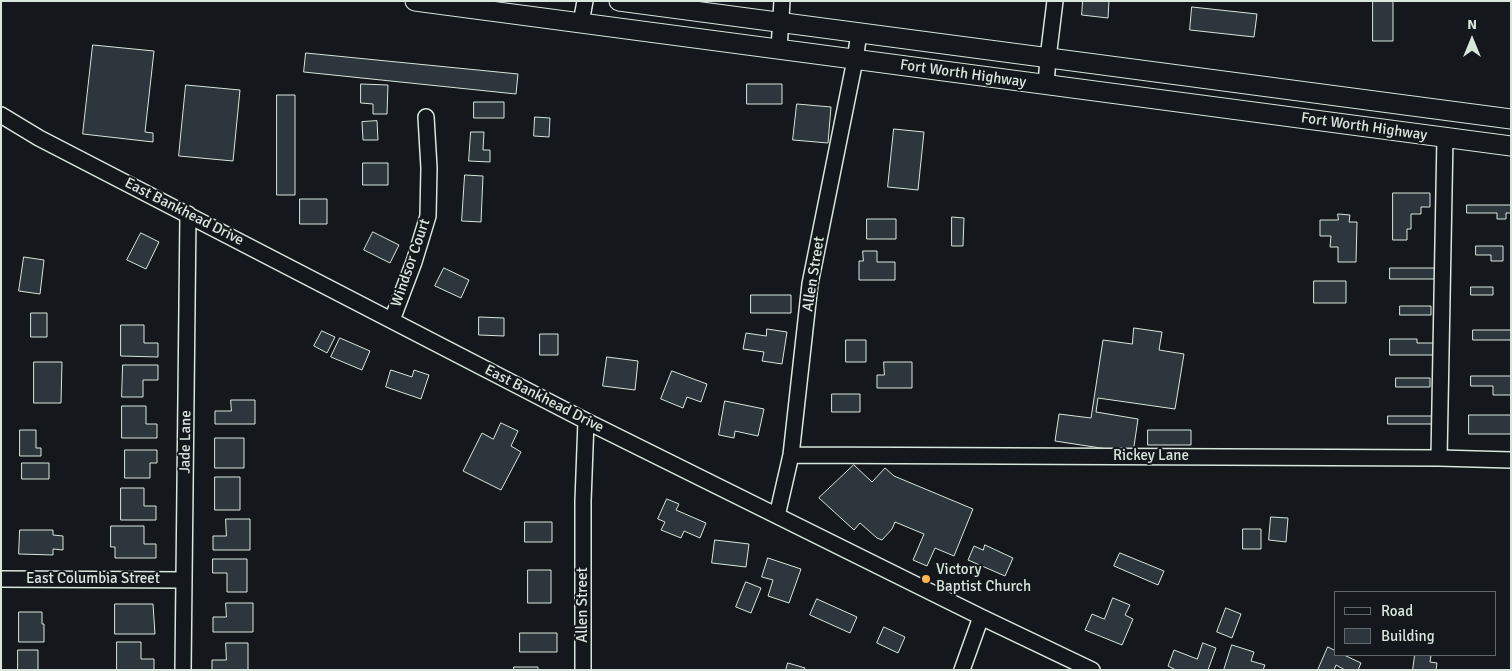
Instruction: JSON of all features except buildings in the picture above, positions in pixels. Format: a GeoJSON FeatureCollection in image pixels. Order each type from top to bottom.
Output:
{"type":"FeatureCollection","features":[{"type":"Feature","properties":{"kind":"main road","name":"Fort Worth Highway"},"geometry":{"type":"LineString","coordinates":[[415,1],[1511,146]]}},
{"type":"Feature","properties":{"kind":"main road","name":"Fort Worth Highway"},"geometry":{"type":"LineString","coordinates":[[619,1],[1511,119]]}},
{"type":"Feature","properties":{"kind":"main road"},"geometry":{"type":"LineString","coordinates":[[1357,126],[1360,99]]}},
{"type":"Feature","properties":{"kind":"street"},"geometry":{"type":"LineString","coordinates":[[581,23],[585,1]]}},
{"type":"Feature","properties":{"kind":"street"},"geometry":{"type":"LineString","coordinates":[[779,50],[782,1]]}},
{"type":"Feature","properties":{"kind":"street"},"geometry":{"type":"LineString","coordinates":[[1046,85],[1055,1]]}},
{"type":"Feature","properties":{"kind":"street","name":"Allen Street"},"geometry":{"type":"LineString","coordinates":[[777,516],[791,455],[810,284],[859,33]]}},
{"type":"Feature","properties":{"kind":"street","name":"East Bankhead Drive"},"geometry":{"type":"LineString","coordinates":[[1,115],[39,138],[586,421],[1092,670]]}},
{"type":"Feature","properties":{"kind":"street","name":"Windsor Court"},"geometry":{"type":"LineString","coordinates":[[392,320],[414,262],[428,216],[429,168],[426,117]]}},
{"type":"Feature","properties":{"kind":"street"},"geometry":{"type":"LineString","coordinates":[[1440,458],[1445,137]]}},
{"type":"Feature","properties":{"kind":"street","name":"Jade Lane"},"geometry":{"type":"LineString","coordinates":[[183,670],[188,214]]}},
{"type":"Feature","properties":{"kind":"street","name":"Allen Street"},"geometry":{"type":"LineString","coordinates":[[582,670],[582,501],[586,421]]}},
{"type":"Feature","properties":{"kind":"street","name":"Rickey Lane"},"geometry":{"type":"LineString","coordinates":[[791,455],[1440,458],[1511,460]]}},
{"type":"Feature","properties":{"kind":"street","name":"East Columbia Street"},"geometry":{"type":"LineString","coordinates":[[1,579],[184,580]]}},
{"type":"Feature","properties":{"kind":"street"},"geometry":{"type":"LineString","coordinates":[[962,670],[981,617]]}},
{"type":"Feature","properties":{"kind":"place","name":"Victory Baptist Church"},"geometry":{"type":"Point","coordinates":[926,579]}}]}
